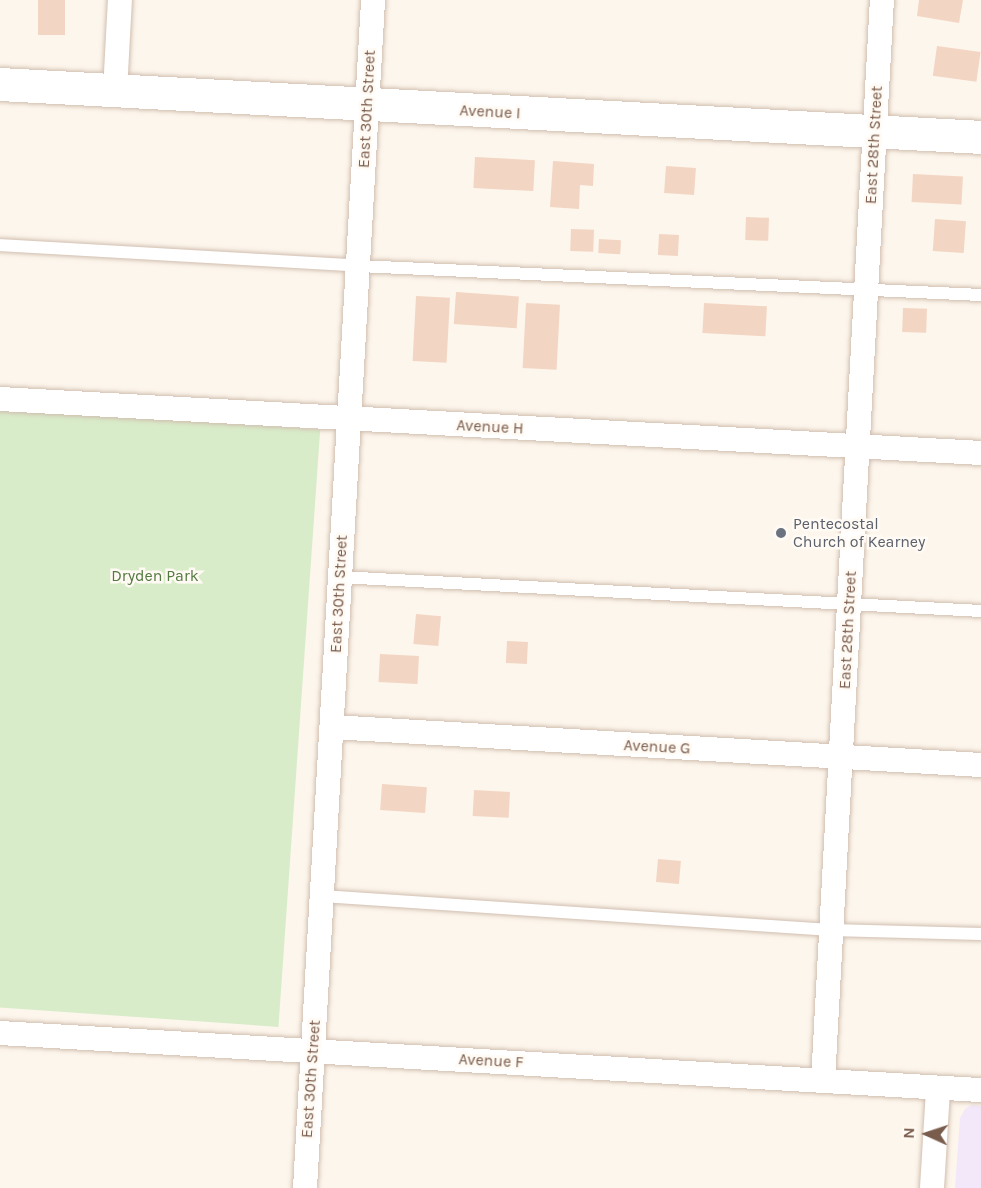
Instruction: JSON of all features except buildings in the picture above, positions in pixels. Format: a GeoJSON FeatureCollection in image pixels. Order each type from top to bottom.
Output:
{"type":"FeatureCollection","features":[{"type":"Feature","properties":{"kind":"street"},"geometry":{"type":"LineString","coordinates":[[115,91],[120,0]]}},
{"type":"Feature","properties":{"kind":"street","name":"East 30th Street"},"geometry":{"type":"LineString","coordinates":[[305,1188],[373,0]]}},
{"type":"Feature","properties":{"kind":"street","name":"East 28th Street"},"geometry":{"type":"LineString","coordinates":[[823,1081],[882,0]]}},
{"type":"Feature","properties":{"kind":"street","name":"Avenue I"},"geometry":{"type":"LineString","coordinates":[[0,84],[981,137]]}},
{"type":"Feature","properties":{"kind":"street","name":"Avenue H"},"geometry":{"type":"LineString","coordinates":[[0,399],[981,453]]}},
{"type":"Feature","properties":{"kind":"street","name":"Avenue G"},"geometry":{"type":"LineString","coordinates":[[332,727],[981,765]]}},
{"type":"Feature","properties":{"kind":"street","name":"Avenue F"},"geometry":{"type":"LineString","coordinates":[[0,1033],[981,1090]]}},
{"type":"Feature","properties":{"kind":"street"},"geometry":{"type":"LineString","coordinates":[[932,1188],[938,1089]]}},
{"type":"Feature","properties":{"kind":"lane"},"geometry":{"type":"LineString","coordinates":[[0,245],[359,266],[981,295]]}},
{"type":"Feature","properties":{"kind":"lane"},"geometry":{"type":"LineString","coordinates":[[339,577],[849,606],[981,611]]}},
{"type":"Feature","properties":{"kind":"lane"},"geometry":{"type":"LineString","coordinates":[[322,896],[831,930],[981,934]]}},
{"type":"Feature","properties":{"kind":"shaded area"},"geometry":{"type":"Polygon","coordinates":[[[971,1105],[981,1106],[981,1188],[955,1188],[960,1118],[965,1109],[971,1105]]]}},
{"type":"Feature","properties":{"kind":"green space","name":"Dryden Park"},"geometry":{"type":"Polygon","coordinates":[[[0,407],[320,429],[278,1027],[0,1007],[0,407]]]}},
{"type":"Feature","properties":{"kind":"place","name":"Pentecostal Church of Kearney"},"geometry":{"type":"Point","coordinates":[781,533]}}]}
